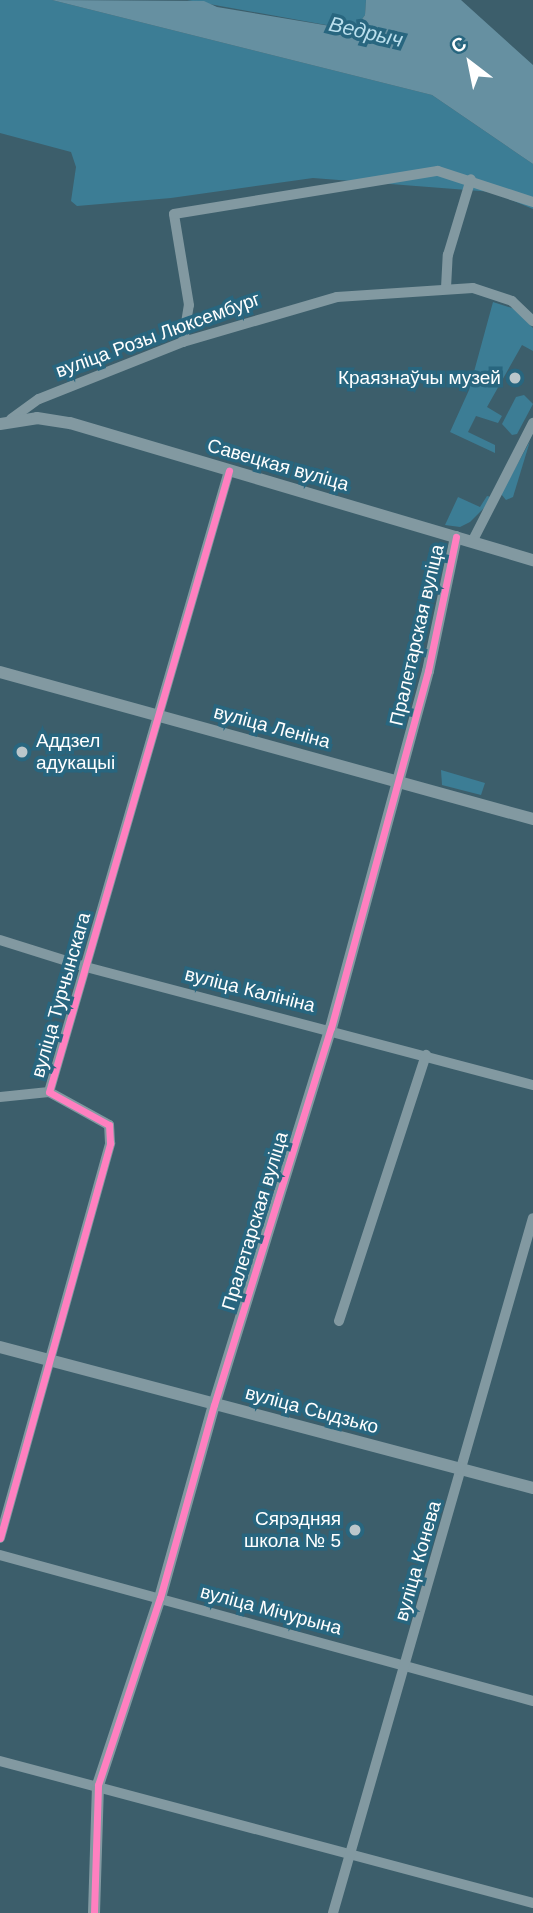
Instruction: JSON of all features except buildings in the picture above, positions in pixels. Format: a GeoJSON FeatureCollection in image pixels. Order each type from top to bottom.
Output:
{"type":"FeatureCollection","features":[{"type":"Feature","properties":{"kind":"street"},"geometry":{"type":"LineString","coordinates":[[183,342],[189,305],[174,214],[438,171],[471,179],[533,202]]}},
{"type":"Feature","properties":{"kind":"street"},"geometry":{"type":"LineString","coordinates":[[446,288],[449,255],[471,179]]}},
{"type":"Feature","properties":{"kind":"street","name":"вуліца Розы Люксембург"},"geometry":{"type":"LineString","coordinates":[[5,421],[39,399],[183,342],[337,297],[419,289],[473,288],[512,301],[533,321]]}},
{"type":"Feature","properties":{"kind":"street","name":"Савецкая вуліца"},"geometry":{"type":"LineString","coordinates":[[5,421],[71,423],[533,559]]}},
{"type":"Feature","properties":{"kind":"street","name":"Пралетарская вуліца"},"geometry":{"type":"LineString","coordinates":[[472,542],[533,424]]}},
{"type":"Feature","properties":{"kind":"street","name":"вуліца Турчынскага"},"geometry":{"type":"LineString","coordinates":[[0,1538],[110,1143],[109,1125],[50,1092],[229,471]]}},
{"type":"Feature","properties":{"kind":"street","name":"Пралетарская вуліца"},"geometry":{"type":"LineString","coordinates":[[93,1913],[98,1785],[160,1598],[214,1405],[331,1028],[428,671],[456,537]]}},
{"type":"Feature","properties":{"kind":"street","name":"вуліца Леніна"},"geometry":{"type":"LineString","coordinates":[[0,672],[533,819]]}},
{"type":"Feature","properties":{"kind":"street","name":"вуліца Калініна"},"geometry":{"type":"LineString","coordinates":[[0,940],[86,967],[331,1028],[533,1085]]}},
{"type":"Feature","properties":{"kind":"street"},"geometry":{"type":"LineString","coordinates":[[339,1321],[426,1055]]}},
{"type":"Feature","properties":{"kind":"street"},"geometry":{"type":"LineString","coordinates":[[0,1097],[50,1092]]}},
{"type":"Feature","properties":{"kind":"street","name":"вуліца Конева"},"geometry":{"type":"LineString","coordinates":[[333,1913],[463,1470],[533,1219]]}},
{"type":"Feature","properties":{"kind":"street","name":"вуліца Сыдзько"},"geometry":{"type":"LineString","coordinates":[[0,1348],[533,1488]]}},
{"type":"Feature","properties":{"kind":"street","name":"вуліца Мічурына"},"geometry":{"type":"LineString","coordinates":[[0,1555],[533,1700]]}},
{"type":"Feature","properties":{"kind":"street"},"geometry":{"type":"LineString","coordinates":[[0,1761],[533,1903]]}},
{"type":"Feature","properties":{"kind":"shaded area"},"geometry":{"type":"Polygon","coordinates":[[[0,0],[52,0],[432,95],[533,164],[533,209],[493,192],[313,178],[171,198],[77,206],[71,201],[76,167],[71,152],[0,133],[0,0]]]}},
{"type":"Feature","properties":{"kind":"shaded area"},"geometry":{"type":"Polygon","coordinates":[[[187,0],[366,0],[365,15],[354,30],[187,0]]]}},
{"type":"Feature","properties":{"kind":"shaded area"},"geometry":{"type":"Polygon","coordinates":[[[493,302],[515,309],[533,328],[533,351],[522,345],[487,407],[502,416],[498,423],[476,416],[468,432],[495,445],[495,453],[450,432],[469,390],[493,302]]]}},
{"type":"Feature","properties":{"kind":"shaded area"},"geometry":{"type":"Polygon","coordinates":[[[524,395],[533,404],[517,434],[512,435],[502,424],[516,397],[524,395]]]}},
{"type":"Feature","properties":{"kind":"shaded area"},"geometry":{"type":"Polygon","coordinates":[[[530,441],[513,497],[506,500],[501,494],[530,441]]]}},
{"type":"Feature","properties":{"kind":"shaded area"},"geometry":{"type":"Polygon","coordinates":[[[487,496],[491,497],[470,522],[460,527],[445,525],[458,497],[480,507],[487,496]]]}},
{"type":"Feature","properties":{"kind":"shaded area"},"geometry":{"type":"Polygon","coordinates":[[[441,770],[485,783],[481,795],[442,785],[441,770]]]}},
{"type":"Feature","properties":{"kind":"water","name":"Ведрыч"},"geometry":{"type":"Polygon","coordinates":[[[52,0],[204,1],[217,7],[354,30],[365,15],[366,0],[461,0],[533,65],[533,164],[432,95],[52,0]]]}},
{"type":"Feature","properties":{"kind":"cycle path"},"geometry":{"type":"LineString","coordinates":[[0,1538],[110,1143],[109,1125],[49,1092],[229,471]]}},
{"type":"Feature","properties":{"kind":"cycle path"},"geometry":{"type":"LineString","coordinates":[[94,1913],[98,1785],[160,1598],[214,1405],[331,1028],[428,671],[456,537]]}},
{"type":"Feature","properties":{"kind":"place","name":"Краязнаўчы музей"},"geometry":{"type":"Point","coordinates":[515,378]}},
{"type":"Feature","properties":{"kind":"place","name":"Аддзел адукацыі"},"geometry":{"type":"Point","coordinates":[22,752]}},
{"type":"Feature","properties":{"kind":"place","name":"Сярэдняя школа № 5"},"geometry":{"type":"Point","coordinates":[355,1530]}}]}
